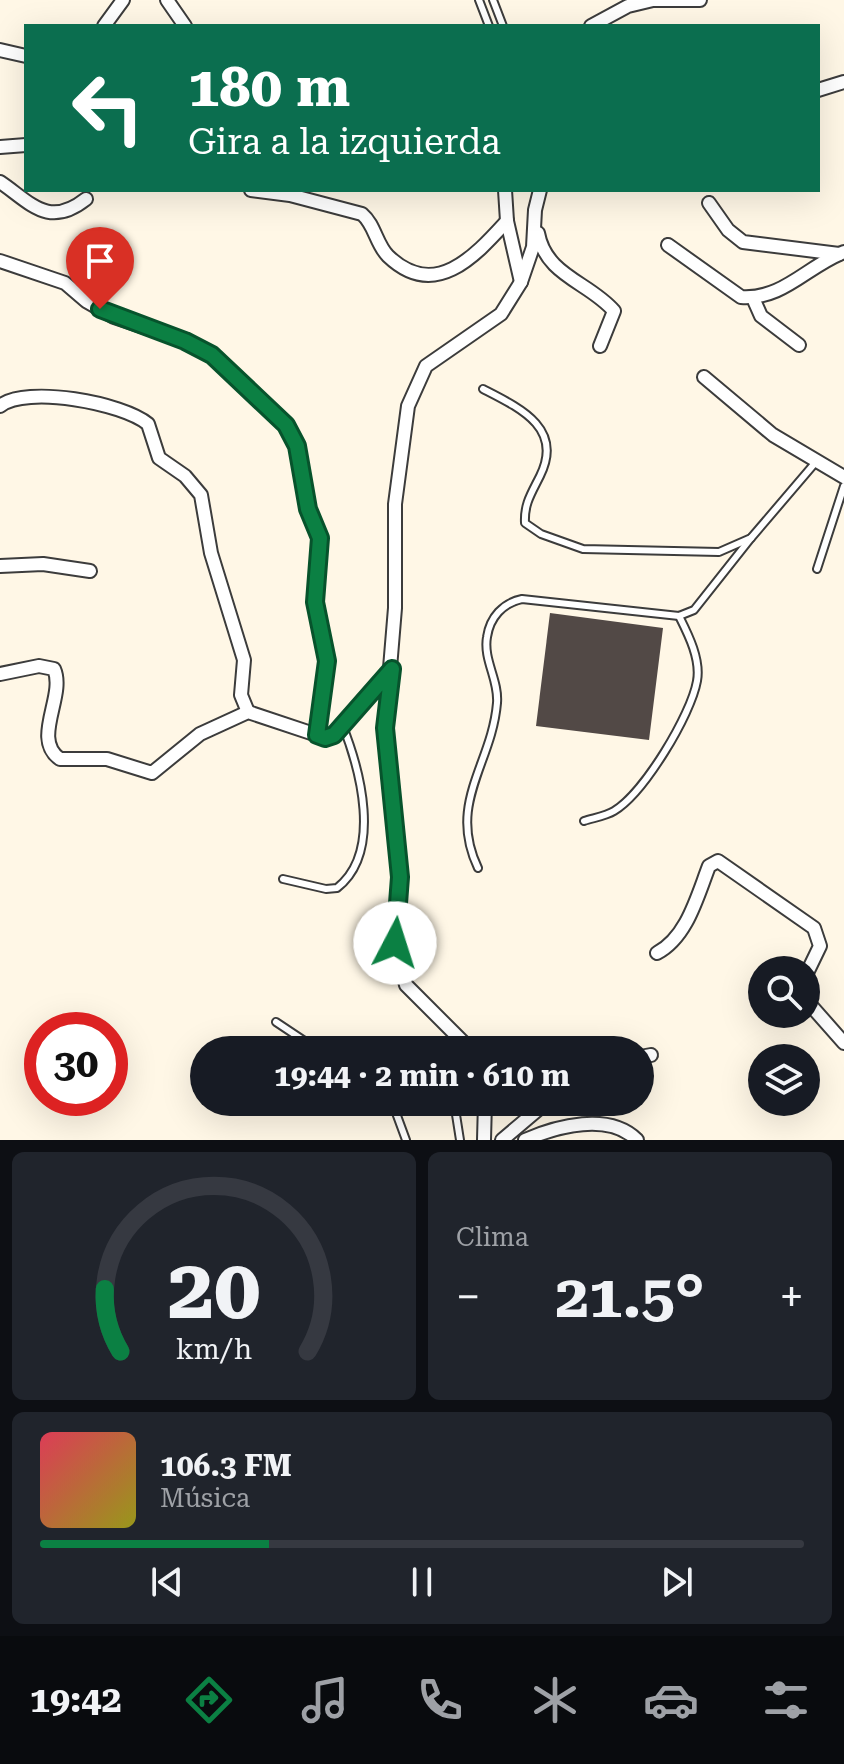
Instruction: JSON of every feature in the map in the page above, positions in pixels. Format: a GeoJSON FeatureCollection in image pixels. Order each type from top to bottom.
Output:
{"type":"FeatureCollection","features":[{"type":"Feature","properties":{"kind":"street"},"geometry":{"type":"LineString","coordinates":[[105,24],[123,0]]}},
{"type":"Feature","properties":{"kind":"street"},"geometry":{"type":"LineString","coordinates":[[167,0],[184,24]]}},
{"type":"Feature","properties":{"kind":"street"},"geometry":{"type":"LineString","coordinates":[[595,24],[628,6],[653,0],[700,0]]}},
{"type":"Feature","properties":{"kind":"street"},"geometry":{"type":"LineString","coordinates":[[0,50],[24,56]]}},
{"type":"Feature","properties":{"kind":"street"},"geometry":{"type":"LineString","coordinates":[[820,89],[844,82]]}},
{"type":"Feature","properties":{"kind":"street"},"geometry":{"type":"LineString","coordinates":[[0,147],[24,145]]}},
{"type":"Feature","properties":{"kind":"street"},"geometry":{"type":"LineString","coordinates":[[0,182],[40,210],[68,210],[86,199]]}},
{"type":"Feature","properties":{"kind":"street"},"geometry":{"type":"LineString","coordinates":[[261,192],[352,210],[367,219],[386,254],[405,269],[436,274],[458,268],[477,254],[507,221]]}},
{"type":"Feature","properties":{"kind":"street"},"geometry":{"type":"LineString","coordinates":[[505,192],[507,221],[521,282]]}},
{"type":"Feature","properties":{"kind":"street"},"geometry":{"type":"LineString","coordinates":[[456,1036],[406,985],[395,943],[400,877],[385,728],[392,669],[395,504],[408,406],[426,366],[501,314],[521,282],[533,247],[540,192]]}},
{"type":"Feature","properties":{"kind":"street"},"geometry":{"type":"LineString","coordinates":[[709,203],[728,230],[743,242],[842,253]]}},
{"type":"Feature","properties":{"kind":"street"},"geometry":{"type":"LineString","coordinates":[[535,210],[543,250],[567,277],[614,311],[600,346]]}},
{"type":"Feature","properties":{"kind":"street"},"geometry":{"type":"LineString","coordinates":[[668,245],[731,291],[753,298],[766,296],[795,282],[842,253]]}},
{"type":"Feature","properties":{"kind":"street"},"geometry":{"type":"LineString","coordinates":[[0,261],[65,283],[86,301],[114,317],[185,341],[212,355],[286,425],[297,446],[308,509],[320,538],[315,602],[327,661],[317,735]]}},
{"type":"Feature","properties":{"kind":"street"},"geometry":{"type":"LineString","coordinates":[[753,298],[761,316],[799,345]]}},
{"type":"Feature","properties":{"kind":"street"},"geometry":{"type":"LineString","coordinates":[[704,377],[773,435],[815,463],[844,477]]}},
{"type":"Feature","properties":{"kind":"street"},"geometry":{"type":"LineString","coordinates":[[0,406],[21,397],[75,400],[128,413],[148,424],[159,458],[185,476],[201,495],[211,553],[244,660],[241,695],[248,712]]}},
{"type":"Feature","properties":{"kind":"street"},"geometry":{"type":"LineString","coordinates":[[0,566],[43,564],[90,571]]}},
{"type":"Feature","properties":{"kind":"street"},"geometry":{"type":"LineString","coordinates":[[0,674],[39,666],[54,669],[58,686],[48,734],[56,757],[119,761],[142,772],[152,773],[162,768],[200,734],[248,712],[325,738],[334,735],[392,669]]}},
{"type":"Feature","properties":{"kind":"street"},"geometry":{"type":"LineString","coordinates":[[657,953],[672,943],[679,933],[709,866],[718,861],[814,928],[820,946],[815,956]]}},
{"type":"Feature","properties":{"kind":"street"},"geometry":{"type":"LineString","coordinates":[[820,1016],[844,1043]]}},
{"type":"Feature","properties":{"kind":"street"},"geometry":{"type":"LineString","coordinates":[[484,1140],[485,1116]]}},
{"type":"Feature","properties":{"kind":"street"},"geometry":{"type":"LineString","coordinates":[[502,1140],[530,1116]]}},
{"type":"Feature","properties":{"kind":"street"},"geometry":{"type":"LineString","coordinates":[[525,1140],[569,1126],[610,1125],[627,1130],[637,1140]]}},
{"type":"Feature","properties":{"kind":"lane"},"geometry":{"type":"LineString","coordinates":[[479,0],[488,24]]}},
{"type":"Feature","properties":{"kind":"lane"},"geometry":{"type":"LineString","coordinates":[[493,0],[502,24]]}},
{"type":"Feature","properties":{"kind":"lane"},"geometry":{"type":"LineString","coordinates":[[483,389],[524,410],[544,431],[549,448],[542,472],[524,506],[525,523],[541,534],[583,549],[719,552],[751,538]]}},
{"type":"Feature","properties":{"kind":"lane"},"geometry":{"type":"LineString","coordinates":[[478,868],[468,842],[465,819],[497,702],[487,647],[487,636],[496,614],[509,602],[522,599],[679,616],[694,610],[815,463]]}},
{"type":"Feature","properties":{"kind":"lane"},"geometry":{"type":"LineString","coordinates":[[817,569],[844,486]]}},
{"type":"Feature","properties":{"kind":"lane"},"geometry":{"type":"LineString","coordinates":[[584,821],[614,811],[656,769],[681,719],[697,680],[692,641],[679,616]]}},
{"type":"Feature","properties":{"kind":"lane"},"geometry":{"type":"LineString","coordinates":[[283,879],[326,889],[337,888],[356,867],[364,802],[359,768],[342,724]]}},
{"type":"Feature","properties":{"kind":"lane"},"geometry":{"type":"LineString","coordinates":[[276,1022],[297,1036]]}},
{"type":"Feature","properties":{"kind":"lane"},"geometry":{"type":"LineString","coordinates":[[397,1116],[406,1140]]}},
{"type":"Feature","properties":{"kind":"lane"},"geometry":{"type":"LineString","coordinates":[[456,1116],[460,1140]]}},
{"type":"Feature","properties":{"kind":"building"},"geometry":{"type":"Polygon","coordinates":[[[550,613],[663,628],[649,740],[536,726],[550,613]]]}},
{"type":"Feature","properties":{"kind":"route"},"geometry":{"type":"LineString","coordinates":[[100,309],[114,317],[185,341],[212,355],[286,425],[297,446],[308,509],[320,538],[315,602],[327,661],[317,735],[325,738],[334,735],[392,669],[385,728],[400,877],[395,943]]}}]}
